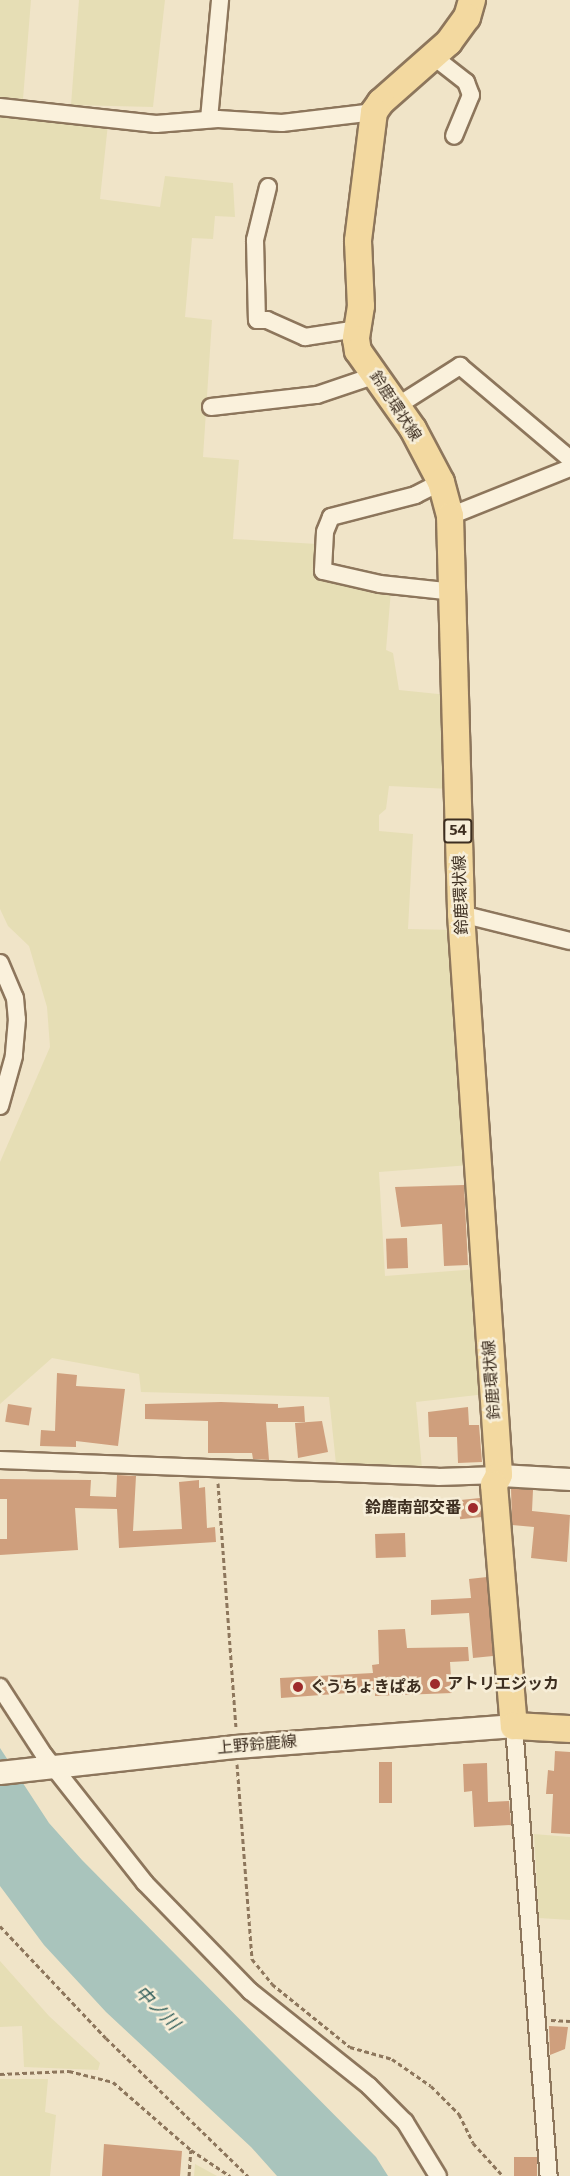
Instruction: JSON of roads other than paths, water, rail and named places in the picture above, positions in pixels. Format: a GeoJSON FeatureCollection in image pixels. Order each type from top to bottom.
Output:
{"type":"FeatureCollection","features":[{"type":"Feature","properties":{"kind":"main road"},"geometry":{"type":"LineString","coordinates":[[374,112],[381,102],[434,57],[466,17],[472,0]]}},
{"type":"Feature","properties":{"kind":"main road","name":"鈴鹿環状線"},"geometry":{"type":"LineString","coordinates":[[374,112],[358,241],[358,351],[397,405],[441,482],[450,516],[455,592],[461,914],[499,1475],[494,1485],[514,1726]]}},
{"type":"Feature","properties":{"kind":"main road"},"geometry":{"type":"LineString","coordinates":[[514,1726],[570,1729]]}},
{"type":"Feature","properties":{"kind":"main road","name":"上野鈴鹿線"},"geometry":{"type":"LineString","coordinates":[[0,1773],[237,1747],[514,1726]]}},
{"type":"Feature","properties":{"kind":"street"},"geometry":{"type":"LineString","coordinates":[[209,119],[220,0]]}},
{"type":"Feature","properties":{"kind":"street"},"geometry":{"type":"LineString","coordinates":[[434,57],[466,82],[471,95],[454,136]]}},
{"type":"Feature","properties":{"kind":"street"},"geometry":{"type":"LineString","coordinates":[[0,107],[156,124],[209,119],[282,123],[374,112]]}},
{"type":"Feature","properties":{"kind":"street"},"geometry":{"type":"LineString","coordinates":[[268,187],[255,240],[257,320],[305,337],[358,329]]}},
{"type":"Feature","properties":{"kind":"street"},"geometry":{"type":"LineString","coordinates":[[397,405],[460,366],[570,459]]}},
{"type":"Feature","properties":{"kind":"street"},"geometry":{"type":"LineString","coordinates":[[211,407],[316,395],[376,375]]}},
{"type":"Feature","properties":{"kind":"street"},"geometry":{"type":"LineString","coordinates":[[450,516],[570,468]]}},
{"type":"Feature","properties":{"kind":"street"},"geometry":{"type":"LineString","coordinates":[[441,482],[416,495],[331,517],[325,532],[323,571],[380,584],[455,592]]}},
{"type":"Feature","properties":{"kind":"street"},"geometry":{"type":"LineString","coordinates":[[461,914],[570,941]]}},
{"type":"Feature","properties":{"kind":"street"},"geometry":{"type":"LineString","coordinates":[[0,963],[15,998],[17,1019],[14,1056],[0,1106]]}},
{"type":"Feature","properties":{"kind":"street"},"geometry":{"type":"LineString","coordinates":[[0,1460],[111,1463],[217,1470],[438,1477],[499,1475],[570,1479]]}},
{"type":"Feature","properties":{"kind":"street"},"geometry":{"type":"LineString","coordinates":[[0,1471],[92,1472],[111,1463]]}},
{"type":"Feature","properties":{"kind":"street"},"geometry":{"type":"LineString","coordinates":[[0,1687],[51,1768],[145,1883],[250,1991],[369,2086],[405,2122],[438,2176]]}},
{"type":"Feature","properties":{"kind":"street"},"geometry":{"type":"LineString","coordinates":[[514,1726],[549,2176]]}},
{"type":"Feature","properties":{"kind":"water","name":"中ノ川"},"geometry":{"type":"Polygon","coordinates":[[[0,1748],[49,1823],[82,1860],[376,2157],[388,2176],[277,2176],[251,2147],[106,2012],[44,1945],[0,1886],[0,1748]]]}},
{"type":"Feature","properties":{"kind":"place","name":"鈴鹿南部交番"},"geometry":{"type":"Point","coordinates":[473,1508]}},
{"type":"Feature","properties":{"kind":"place","name":"アトリエジッカ"},"geometry":{"type":"Point","coordinates":[435,1684]}},
{"type":"Feature","properties":{"kind":"place","name":"ぐうちょきぱあ"},"geometry":{"type":"Point","coordinates":[298,1687]}}]}
